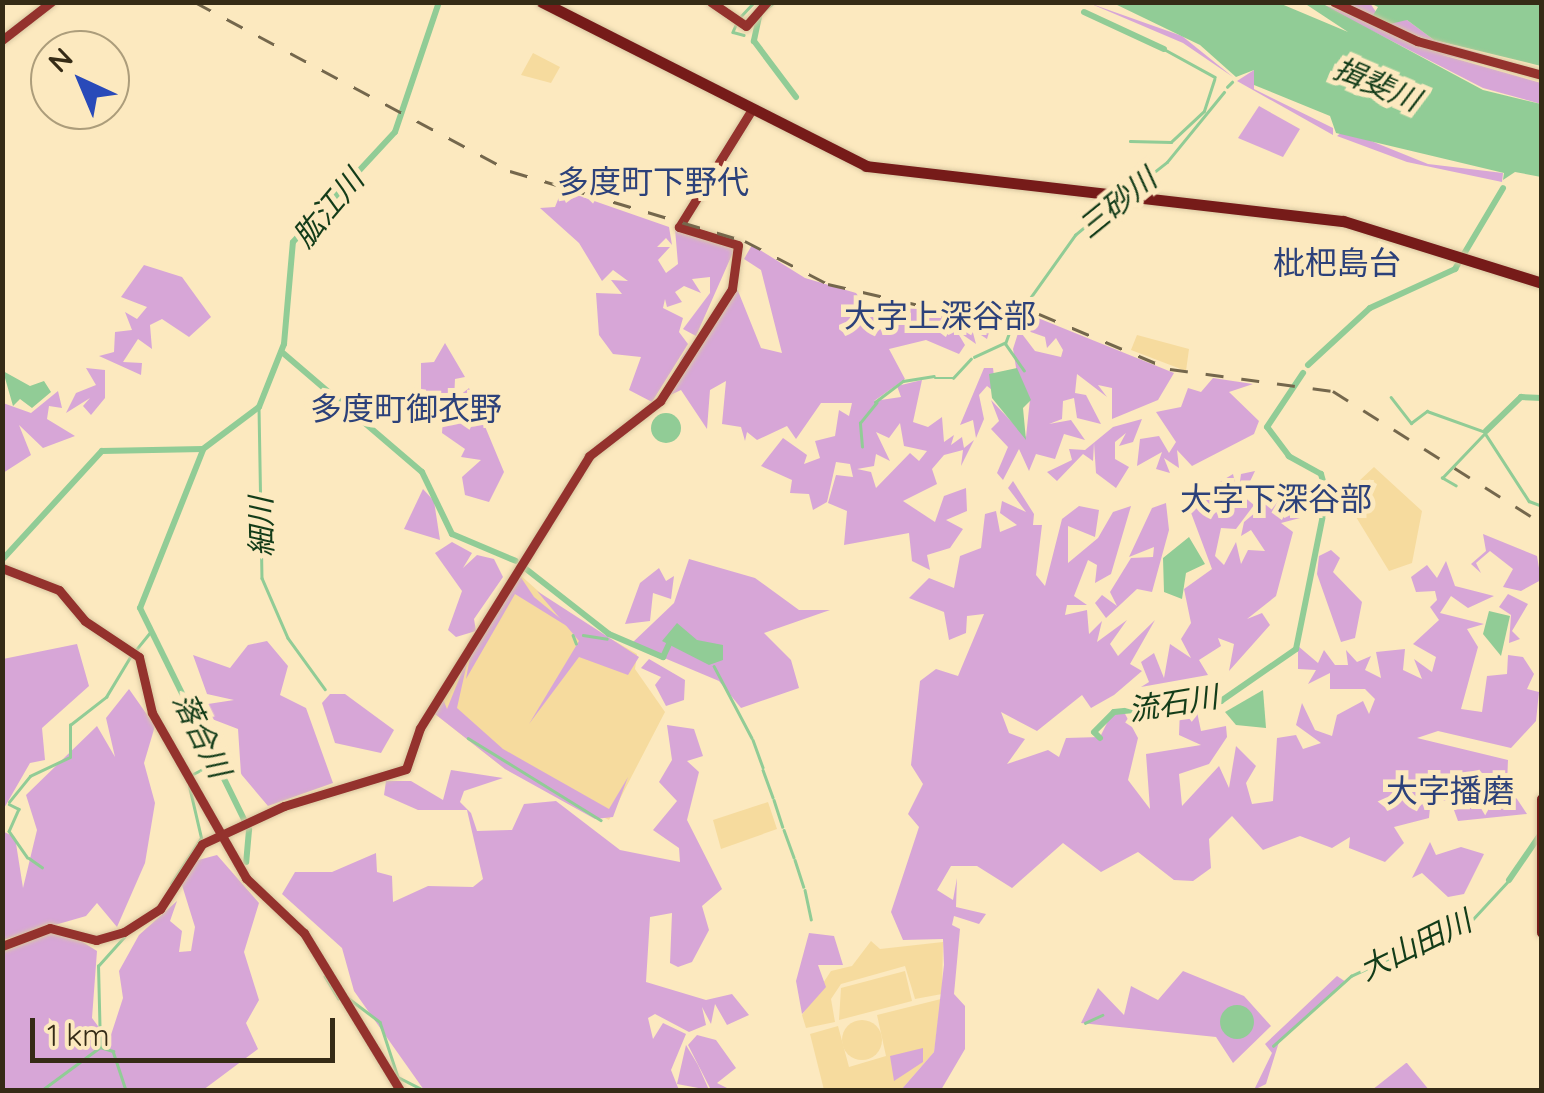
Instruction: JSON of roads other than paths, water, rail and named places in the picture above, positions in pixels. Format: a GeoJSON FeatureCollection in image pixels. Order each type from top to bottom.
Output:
{"type":"FeatureCollection","features":[{"type":"Feature","properties":{"kind":"highway"},"geometry":{"type":"LineString","coordinates":[[545,2],[751,112],[876,166],[1327,216],[1542,282]]}},
{"type":"Feature","properties":{"kind":"highway"},"geometry":{"type":"LineString","coordinates":[[1538,798],[1537,855],[1542,904]]}},
{"type":"Feature","properties":{"kind":"highway"},"geometry":{"type":"LineString","coordinates":[[1538,798],[1542,932]]}},
{"type":"Feature","properties":{"kind":"main road"},"geometry":{"type":"LineString","coordinates":[[2,40],[52,2]]}},
{"type":"Feature","properties":{"kind":"main road"},"geometry":{"type":"LineString","coordinates":[[711,2],[746,26],[767,2]]}},
{"type":"Feature","properties":{"kind":"main road"},"geometry":{"type":"LineString","coordinates":[[1334,2],[1422,43],[1542,76]]}},
{"type":"Feature","properties":{"kind":"main road"},"geometry":{"type":"LineString","coordinates":[[2,946],[50,928],[102,940],[145,922],[167,901],[188,856],[225,833],[406,769],[420,728],[517,566],[598,443],[665,396],[682,355],[732,289],[738,245],[679,226],[751,112]]}},
{"type":"Feature","properties":{"kind":"main road"},"geometry":{"type":"LineString","coordinates":[[3,568],[59,590],[84,621],[134,652],[152,713],[192,775],[242,867],[304,933],[400,1090]]}},
{"type":"Feature","properties":{"kind":"water","name":"揖斐川"},"geometry":{"type":"Polygon","coordinates":[[[1113,3],[1279,3],[1348,32],[1304,3],[1321,3],[1483,90],[1541,104],[1541,177],[1515,172],[1503,180],[1504,173],[1336,133],[1330,116],[1254,85],[1254,70],[1236,77],[1200,45],[1113,3]]]}},
{"type":"Feature","properties":{"kind":"water"},"geometry":{"type":"Polygon","coordinates":[[[1370,3],[1541,3],[1541,66],[1434,40],[1407,20],[1390,24],[1372,17],[1378,7],[1370,3]]]}},
{"type":"Feature","properties":{"kind":"water"},"geometry":{"type":"Polygon","coordinates":[[[1017,368],[1031,400],[1023,408],[1026,440],[992,398],[989,374],[1017,368]]]}},
{"type":"Feature","properties":{"kind":"water"},"geometry":{"type":"Polygon","coordinates":[[[3,371],[30,386],[44,381],[51,392],[32,408],[20,399],[13,406],[3,371]]]}},
{"type":"Feature","properties":{"kind":"water"},"geometry":{"type":"Polygon","coordinates":[[[666,413],[677,417],[681,428],[677,439],[666,443],[655,439],[651,428],[655,417],[666,413]]]}},
{"type":"Feature","properties":{"kind":"water"},"geometry":{"type":"Polygon","coordinates":[[[1189,537],[1205,564],[1186,573],[1182,599],[1164,592],[1163,558],[1189,537]]]}},
{"type":"Feature","properties":{"kind":"water"},"geometry":{"type":"Polygon","coordinates":[[[1489,611],[1510,616],[1501,656],[1483,634],[1489,611]]]}},
{"type":"Feature","properties":{"kind":"water"},"geometry":{"type":"Polygon","coordinates":[[[677,623],[697,640],[723,645],[723,660],[709,665],[662,641],[677,623]]]}},
{"type":"Feature","properties":{"kind":"water"},"geometry":{"type":"Polygon","coordinates":[[[1263,690],[1266,728],[1236,725],[1225,712],[1263,690]]]}},
{"type":"Feature","properties":{"kind":"water"},"geometry":{"type":"Polygon","coordinates":[[[1237,1005],[1249,1010],[1254,1022],[1249,1034],[1237,1039],[1225,1034],[1220,1022],[1225,1010],[1237,1005]]]}},
{"type":"Feature","properties":{"kind":"waterway","name":"肱江川"},"geometry":{"type":"LineString","coordinates":[[2,560],[102,451],[203,449],[259,407],[284,344],[293,242],[395,132],[439,2]]}},
{"type":"Feature","properties":{"kind":"waterway"},"geometry":{"type":"LineString","coordinates":[[741,16],[754,2]]}},
{"type":"Feature","properties":{"kind":"waterway"},"geometry":{"type":"LineString","coordinates":[[773,2],[760,12],[754,41],[796,97]]}},
{"type":"Feature","properties":{"kind":"waterway"},"geometry":{"type":"LineString","coordinates":[[1084,12],[1164,49]]}},
{"type":"Feature","properties":{"kind":"waterway"},"geometry":{"type":"LineString","coordinates":[[737,23],[733,32],[744,35]]}},
{"type":"Feature","properties":{"kind":"waterway"},"geometry":{"type":"LineString","coordinates":[[1164,49],[1215,77]]}},
{"type":"Feature","properties":{"kind":"waterway"},"geometry":{"type":"LineString","coordinates":[[1130,141],[1171,142],[1204,111],[1214,80]]}},
{"type":"Feature","properties":{"kind":"waterway","name":"三砂川"},"geometry":{"type":"LineString","coordinates":[[1227,87],[1232,82]]}},
{"type":"Feature","properties":{"kind":"waterway","name":"三砂川"},"geometry":{"type":"LineString","coordinates":[[1129,192],[1167,162],[1224,92]]}},
{"type":"Feature","properties":{"kind":"waterway","name":"流石川"},"geometry":{"type":"LineString","coordinates":[[1308,365],[1370,308],[1455,269],[1503,188]]}},
{"type":"Feature","properties":{"kind":"waterway","name":"三砂川"},"geometry":{"type":"LineString","coordinates":[[1024,371],[1005,344],[1013,322],[1075,235],[1118,199]]}},
{"type":"Feature","properties":{"kind":"waterway"},"geometry":{"type":"LineString","coordinates":[[974,357],[1004,343]]}},
{"type":"Feature","properties":{"kind":"waterway"},"geometry":{"type":"LineString","coordinates":[[283,353],[422,472],[452,534],[516,561]]}},
{"type":"Feature","properties":{"kind":"waterway"},"geometry":{"type":"LineString","coordinates":[[935,378],[953,378],[971,359]]}},
{"type":"Feature","properties":{"kind":"waterway","name":"流石川"},"geometry":{"type":"LineString","coordinates":[[1100,738],[1094,732],[1114,712],[1221,701],[1296,649],[1327,495],[1321,474],[1289,456],[1267,427],[1303,373]]}},
{"type":"Feature","properties":{"kind":"waterway"},"geometry":{"type":"LineString","coordinates":[[875,402],[903,381],[934,376]]}},
{"type":"Feature","properties":{"kind":"waterway"},"geometry":{"type":"LineString","coordinates":[[1391,397],[1411,423],[1427,411],[1483,431]]}},
{"type":"Feature","properties":{"kind":"waterway"},"geometry":{"type":"LineString","coordinates":[[1486,431],[1521,397],[1542,398]]}},
{"type":"Feature","properties":{"kind":"waterway"},"geometry":{"type":"LineString","coordinates":[[862,447],[860,423],[876,403]]}},
{"type":"Feature","properties":{"kind":"waterway","name":"細川"},"geometry":{"type":"LineString","coordinates":[[259,407],[262,578],[288,638],[325,689]]}},
{"type":"Feature","properties":{"kind":"waterway"},"geometry":{"type":"LineString","coordinates":[[1456,486],[1442,478],[1485,433],[1529,501],[1542,506]]}},
{"type":"Feature","properties":{"kind":"waterway","name":"落合川"},"geometry":{"type":"LineString","coordinates":[[203,450],[140,608],[249,830],[246,862]]}},
{"type":"Feature","properties":{"kind":"waterway"},"geometry":{"type":"LineString","coordinates":[[521,565],[609,634],[663,657],[669,644]]}},
{"type":"Feature","properties":{"kind":"waterway"},"geometry":{"type":"LineString","coordinates":[[135,651],[151,631]]}},
{"type":"Feature","properties":{"kind":"waterway"},"geometry":{"type":"LineString","coordinates":[[573,635],[576,643]]}},
{"type":"Feature","properties":{"kind":"waterway"},"geometry":{"type":"LineString","coordinates":[[583,635],[607,639]]}},
{"type":"Feature","properties":{"kind":"waterway"},"geometry":{"type":"LineString","coordinates":[[9,802],[30,776],[70,757],[70,725],[106,697],[130,657]]}},
{"type":"Feature","properties":{"kind":"waterway"},"geometry":{"type":"LineString","coordinates":[[714,666],[752,738]]}},
{"type":"Feature","properties":{"kind":"waterway"},"geometry":{"type":"LineString","coordinates":[[468,738],[601,820]]}},
{"type":"Feature","properties":{"kind":"waterway"},"geometry":{"type":"LineString","coordinates":[[753,740],[763,767]]}},
{"type":"Feature","properties":{"kind":"waterway"},"geometry":{"type":"LineString","coordinates":[[193,774],[215,763]]}},
{"type":"Feature","properties":{"kind":"waterway"},"geometry":{"type":"LineString","coordinates":[[763,770],[773,797]]}},
{"type":"Feature","properties":{"kind":"waterway"},"geometry":{"type":"LineString","coordinates":[[171,884],[201,838],[189,786]]}},
{"type":"Feature","properties":{"kind":"waterway"},"geometry":{"type":"LineString","coordinates":[[774,800],[783,827]]}},
{"type":"Feature","properties":{"kind":"waterway"},"geometry":{"type":"LineString","coordinates":[[9,804],[19,809],[9,831],[27,857]]}},
{"type":"Feature","properties":{"kind":"waterway"},"geometry":{"type":"LineString","coordinates":[[784,830],[794,857]]}},
{"type":"Feature","properties":{"kind":"waterway","name":"大山田川"},"geometry":{"type":"LineString","coordinates":[[1509,880],[1542,832]]}},
{"type":"Feature","properties":{"kind":"waterway"},"geometry":{"type":"LineString","coordinates":[[29,858],[42,867]]}},
{"type":"Feature","properties":{"kind":"waterway"},"geometry":{"type":"LineString","coordinates":[[795,860],[804,887]]}},
{"type":"Feature","properties":{"kind":"waterway","name":"大山田川"},"geometry":{"type":"LineString","coordinates":[[1273,1046],[1351,976],[1472,920],[1509,880]]}},
{"type":"Feature","properties":{"kind":"waterway"},"geometry":{"type":"LineString","coordinates":[[805,890],[811,919]]}},
{"type":"Feature","properties":{"kind":"waterway"},"geometry":{"type":"LineString","coordinates":[[100,1047],[98,966],[124,937]]}},
{"type":"Feature","properties":{"kind":"waterway","name":"落合川"},"geometry":{"type":"LineString","coordinates":[[325,976],[338,998]]}},
{"type":"Feature","properties":{"kind":"waterway","name":"落合川"},"geometry":{"type":"LineString","coordinates":[[347,997],[380,1022],[398,1077],[424,1090]]}},
{"type":"Feature","properties":{"kind":"waterway"},"geometry":{"type":"LineString","coordinates":[[1085,1023],[1102,1015]]}},
{"type":"Feature","properties":{"kind":"waterway"},"geometry":{"type":"LineString","coordinates":[[100,1047],[113,1051],[126,1090]]}},
{"type":"Feature","properties":{"kind":"waterway"},"geometry":{"type":"LineString","coordinates":[[42,1090],[99,1048]]}},
{"type":"Feature","properties":{"kind":"railway"},"geometry":{"type":"LineString","coordinates":[[195,2],[510,171],[745,241],[828,284],[936,309],[1039,314],[1170,369],[1333,391],[1542,523]]}},
{"type":"Feature","properties":{"kind":"district","name":"多度町下野代"},"geometry":{"type":"Point","coordinates":[653,181]}},
{"type":"Feature","properties":{"kind":"district","name":"枇杷島台"},"geometry":{"type":"Point","coordinates":[1337,262]}},
{"type":"Feature","properties":{"kind":"district","name":"大字上深谷部"},"geometry":{"type":"Point","coordinates":[940,315]}},
{"type":"Feature","properties":{"kind":"district","name":"多度町御衣野"},"geometry":{"type":"Point","coordinates":[406,408]}},
{"type":"Feature","properties":{"kind":"district","name":"大字下深谷部"},"geometry":{"type":"Point","coordinates":[1276,498]}},
{"type":"Feature","properties":{"kind":"district","name":"大字播磨"},"geometry":{"type":"Point","coordinates":[1450,790]}}]}
